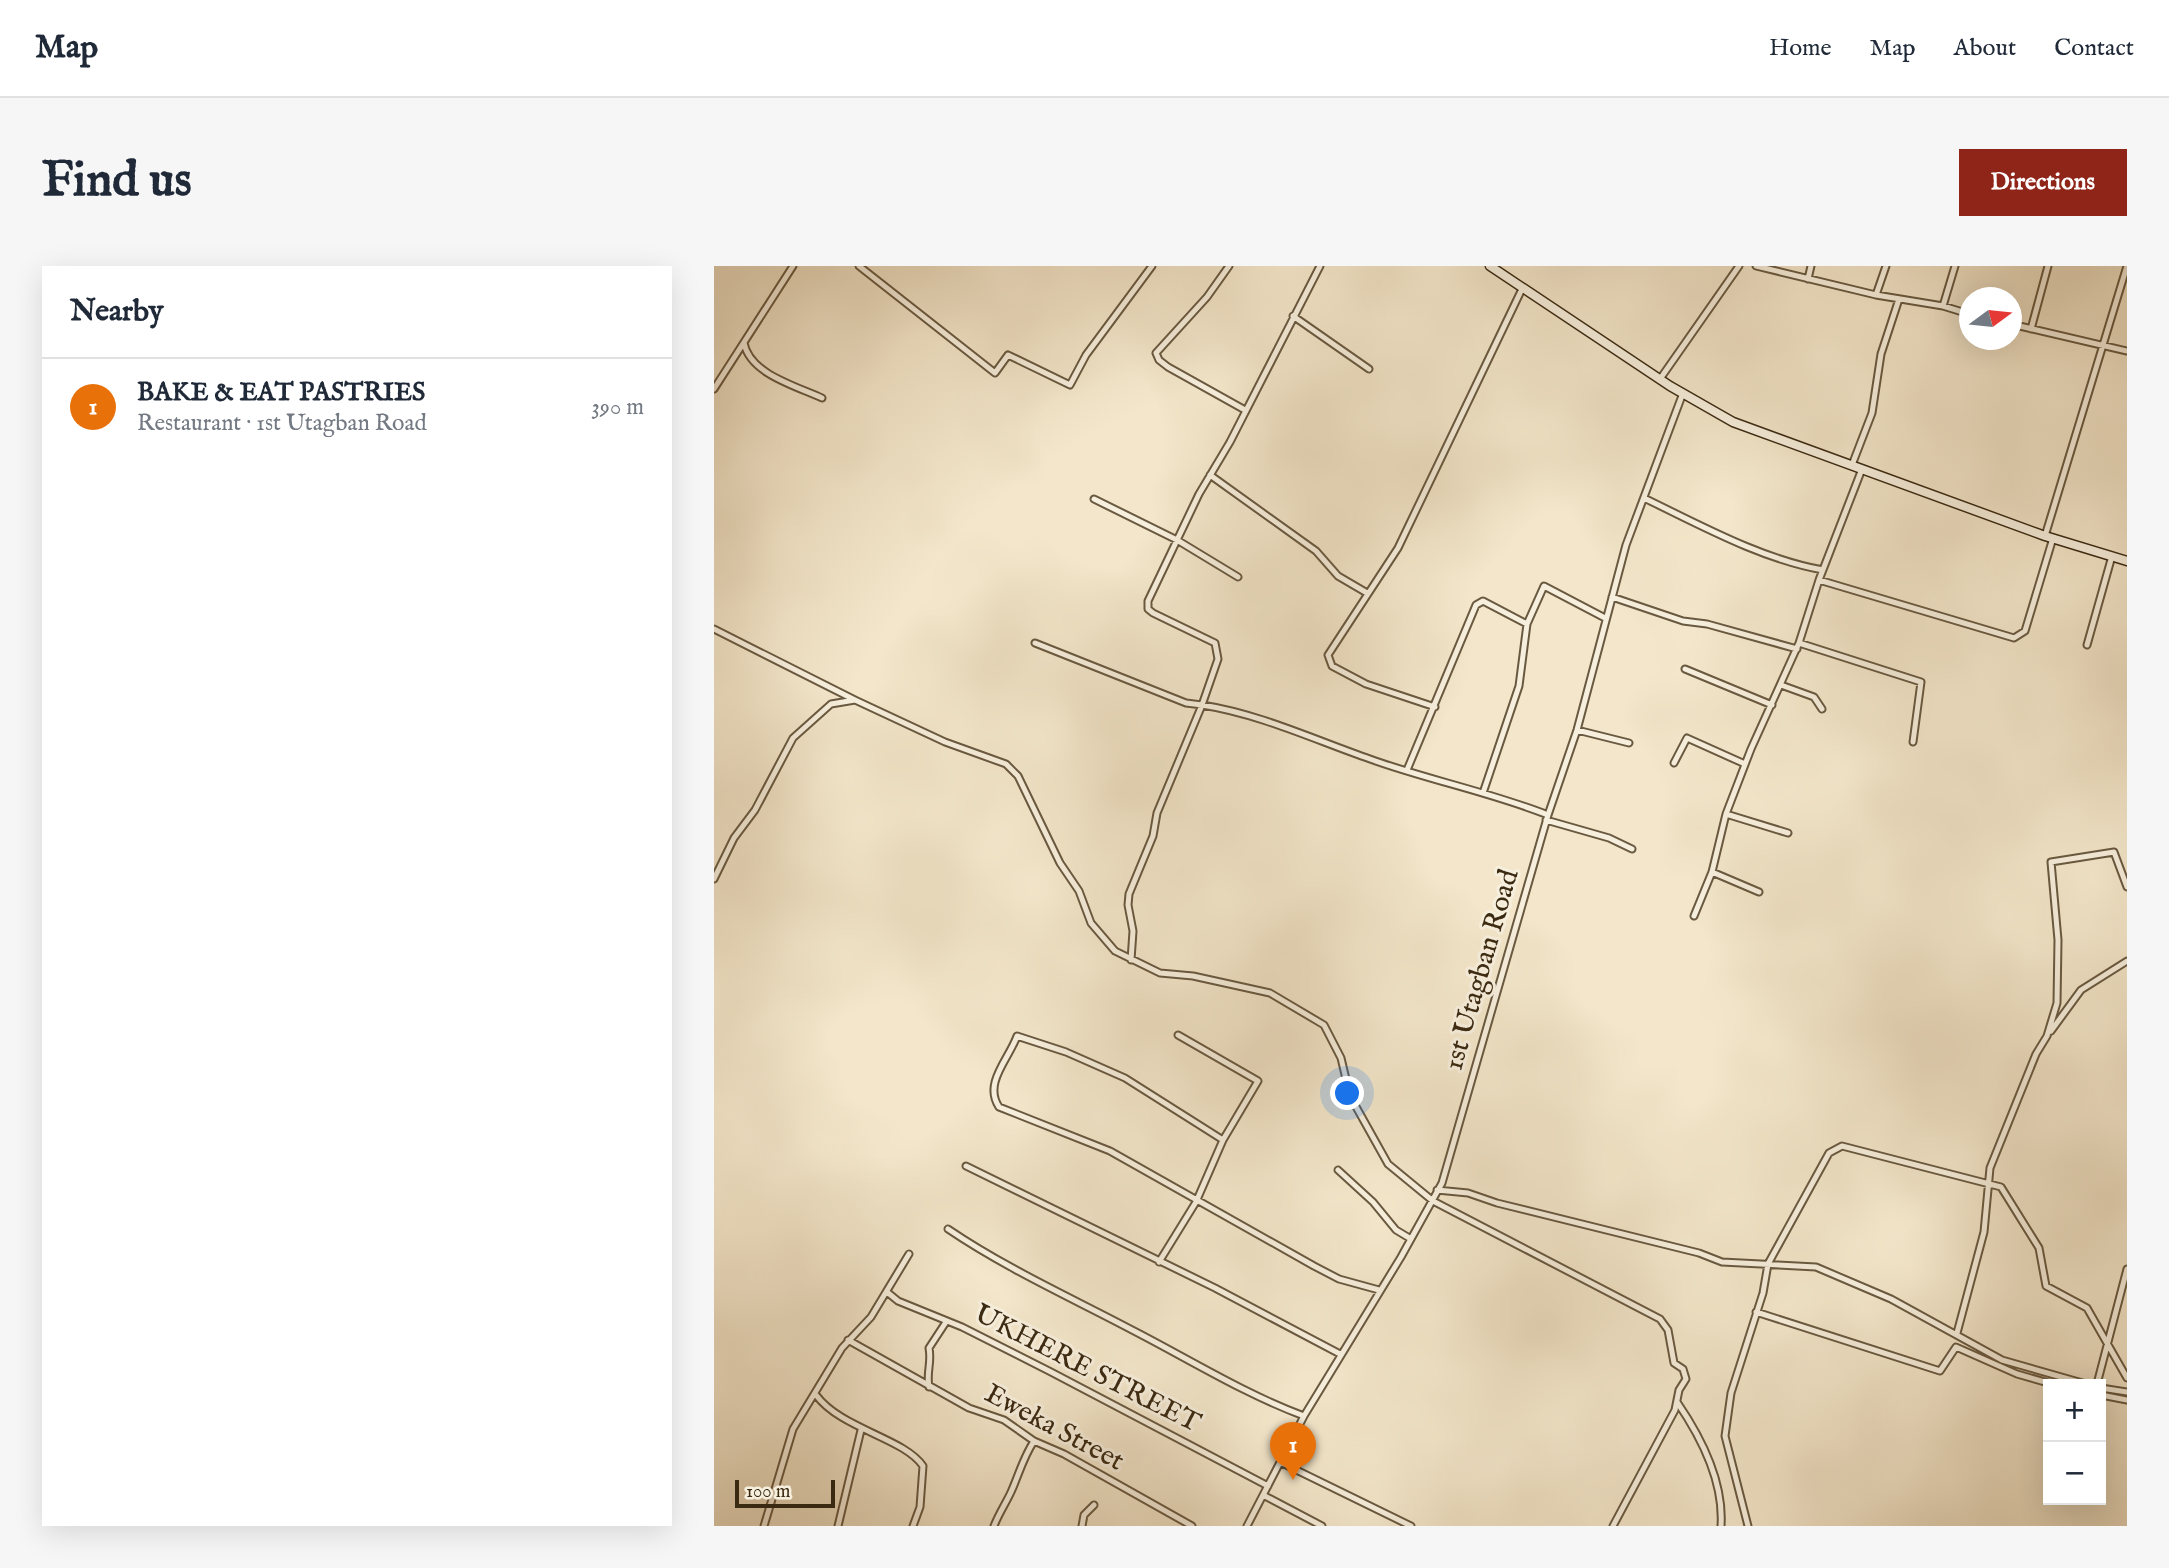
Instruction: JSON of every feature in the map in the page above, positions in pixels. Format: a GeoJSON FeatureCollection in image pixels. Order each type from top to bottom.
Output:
{"type":"FeatureCollection","features":[{"type":"Feature","properties":{"kind":"main road"},"geometry":{"type":"LineString","coordinates":[[1495,267],[1522,289],[1660,379],[1733,422],[2049,537],[2127,561]]}},
{"type":"Feature","properties":{"kind":"street"},"geometry":{"type":"LineString","coordinates":[[714,389],[793,266]]}},
{"type":"Feature","properties":{"kind":"street"},"geometry":{"type":"LineString","coordinates":[[859,266],[995,373],[1008,355],[1070,385],[1086,355],[1152,266]]}},
{"type":"Feature","properties":{"kind":"street"},"geometry":{"type":"LineString","coordinates":[[1229,266],[1207,297],[1156,352],[1158,360],[1168,367],[1245,410]]}},
{"type":"Feature","properties":{"kind":"street"},"geometry":{"type":"LineString","coordinates":[[1130,960],[1133,932],[1128,905],[1129,894],[1153,836],[1157,813],[1218,659],[1215,643],[1148,608],[1150,593],[1320,266]]}},
{"type":"Feature","properties":{"kind":"street"},"geometry":{"type":"LineString","coordinates":[[1660,379],[1739,266]]}},
{"type":"Feature","properties":{"kind":"street"},"geometry":{"type":"LineString","coordinates":[[1756,266],[1877,295],[1959,311]]}},
{"type":"Feature","properties":{"kind":"street"},"geometry":{"type":"LineString","coordinates":[[1808,279],[1811,266]]}},
{"type":"Feature","properties":{"kind":"street"},"geometry":{"type":"LineString","coordinates":[[1877,295],[1886,266]]}},
{"type":"Feature","properties":{"kind":"street"},"geometry":{"type":"LineString","coordinates":[[1943,306],[1955,266]]}},
{"type":"Feature","properties":{"kind":"street"},"geometry":{"type":"LineString","coordinates":[[2031,329],[2048,266]]}},
{"type":"Feature","properties":{"kind":"street"},"geometry":{"type":"LineString","coordinates":[[1819,580],[2014,638],[2025,631],[2049,537],[2127,266]]}},
{"type":"Feature","properties":{"kind":"street"},"geometry":{"type":"LineString","coordinates":[[1435,707],[1366,684],[1328,661],[1328,655],[1398,548],[1522,289]]}},
{"type":"Feature","properties":{"kind":"street"},"geometry":{"type":"LineString","coordinates":[[1852,466],[1872,413],[1881,354],[1899,299]]}},
{"type":"Feature","properties":{"kind":"street"},"geometry":{"type":"LineString","coordinates":[[1293,316],[1369,369]]}},
{"type":"Feature","properties":{"kind":"street"},"geometry":{"type":"LineString","coordinates":[[2022,327],[2127,351]]}},
{"type":"Feature","properties":{"kind":"street"},"geometry":{"type":"LineString","coordinates":[[744,343],[746,353],[755,366],[822,398]]}},
{"type":"Feature","properties":{"kind":"street","name":"1st Utagban Road"},"geometry":{"type":"LineString","coordinates":[[1247,1526],[1304,1416],[1433,1200],[1450,1157],[1547,818],[1577,730],[1626,545],[1683,393]]}},
{"type":"Feature","properties":{"kind":"street"},"geometry":{"type":"LineString","coordinates":[[1694,916],[1712,872],[1726,814],[1745,764],[1798,646],[1819,580],[1862,469]]}},
{"type":"Feature","properties":{"kind":"street"},"geometry":{"type":"LineString","coordinates":[[1210,475],[1316,551],[1338,576],[1367,593]]}},
{"type":"Feature","properties":{"kind":"street"},"geometry":{"type":"LineString","coordinates":[[1644,498],[1723,535],[1802,567],[1823,570]]}},
{"type":"Feature","properties":{"kind":"street"},"geometry":{"type":"LineString","coordinates":[[1094,499],[1177,540],[1238,577]]}},
{"type":"Feature","properties":{"kind":"street"},"geometry":{"type":"LineString","coordinates":[[2087,645],[2112,556]]}},
{"type":"Feature","properties":{"kind":"street"},"geometry":{"type":"LineString","coordinates":[[1483,793],[1519,686],[1527,624],[1544,586],[1605,618]]}},
{"type":"Feature","properties":{"kind":"street"},"geometry":{"type":"LineString","coordinates":[[1612,597],[1683,621],[1707,624],[1798,646],[1921,682],[1913,743]]}},
{"type":"Feature","properties":{"kind":"street"},"geometry":{"type":"LineString","coordinates":[[1407,770],[1479,602],[1483,601],[1527,624]]}},
{"type":"Feature","properties":{"kind":"street"},"geometry":{"type":"LineString","coordinates":[[714,629],[945,742],[1006,764],[1018,776],[1060,863],[1079,891],[1091,923],[1115,951],[1160,972],[1194,976],[1270,993],[1324,1025],[1341,1058],[1350,1096],[1388,1164],[1433,1200],[1660,1319],[1670,1338],[1674,1363],[1685,1373],[1677,1402],[1613,1526]]}},
{"type":"Feature","properties":{"kind":"street"},"geometry":{"type":"LineString","coordinates":[[1035,643],[1186,703],[1304,733],[1407,770],[1483,793],[1609,838],[1632,849]]}},
{"type":"Feature","properties":{"kind":"street"},"geometry":{"type":"LineString","coordinates":[[1685,668],[1772,705]]}},
{"type":"Feature","properties":{"kind":"street"},"geometry":{"type":"LineString","coordinates":[[1781,685],[1814,697],[1822,709]]}},
{"type":"Feature","properties":{"kind":"street"},"geometry":{"type":"LineString","coordinates":[[714,879],[734,838],[755,810],[793,738],[831,704],[855,700]]}},
{"type":"Feature","properties":{"kind":"street"},"geometry":{"type":"LineString","coordinates":[[1577,730],[1629,743]]}},
{"type":"Feature","properties":{"kind":"street"},"geometry":{"type":"LineString","coordinates":[[1674,763],[1687,738],[1745,764]]}},
{"type":"Feature","properties":{"kind":"street"},"geometry":{"type":"LineString","coordinates":[[1726,814],[1788,833]]}},
{"type":"Feature","properties":{"kind":"street"},"geometry":{"type":"LineString","coordinates":[[2047,1036],[2057,1003],[2058,940],[2051,862],[2114,852],[2127,887]]}},
{"type":"Feature","properties":{"kind":"street"},"geometry":{"type":"LineString","coordinates":[[1712,872],[1759,892]]}},
{"type":"Feature","properties":{"kind":"street"},"geometry":{"type":"LineString","coordinates":[[1957,1334],[1984,1232],[1990,1168],[2036,1054],[2081,990],[2127,961]]}},
{"type":"Feature","properties":{"kind":"street"},"geometry":{"type":"LineString","coordinates":[[1159,1262],[1196,1202],[1223,1140],[1258,1081],[1178,1035]]}},
{"type":"Feature","properties":{"kind":"street"},"geometry":{"type":"LineString","coordinates":[[1223,1140],[1125,1078],[1066,1052],[1017,1036],[1009,1058],[997,1073],[994,1100],[999,1107],[1110,1151],[1196,1202],[1339,1279],[1379,1290]]}},
{"type":"Feature","properties":{"kind":"street"},"geometry":{"type":"LineString","coordinates":[[1748,1526],[1725,1436],[1731,1393],[1768,1264],[1829,1153],[1842,1146],[2001,1187],[2039,1248],[2046,1286],[2087,1308],[2127,1378]]}},
{"type":"Feature","properties":{"kind":"street"},"geometry":{"type":"LineString","coordinates":[[966,1166],[1340,1354]]}},
{"type":"Feature","properties":{"kind":"street"},"geometry":{"type":"LineString","coordinates":[[1338,1170],[1373,1202],[1396,1230],[1411,1239]]}},
{"type":"Feature","properties":{"kind":"street"},"geometry":{"type":"LineString","coordinates":[[1437,1190],[1468,1192],[1497,1203],[1699,1253],[1722,1262],[1816,1267],[1891,1299],[2002,1360],[2068,1379]]}},
{"type":"Feature","properties":{"kind":"street"},"geometry":{"type":"LineString","coordinates":[[948,1229],[982,1252],[1182,1358],[1271,1404],[1304,1416]]}},
{"type":"Feature","properties":{"kind":"street"},"geometry":{"type":"LineString","coordinates":[[764,1526],[793,1429],[848,1340],[862,1328],[909,1254]]}},
{"type":"Feature","properties":{"kind":"street"},"geometry":{"type":"LineString","coordinates":[[2097,1379],[2127,1269]]}},
{"type":"Feature","properties":{"kind":"street","name":"UKHERE STREET"},"geometry":{"type":"LineString","coordinates":[[887,1292],[898,1301],[1051,1372],[1268,1486]]}},
{"type":"Feature","properties":{"kind":"street"},"geometry":{"type":"LineString","coordinates":[[1756,1312],[1940,1371],[1956,1347],[2017,1374],[2043,1381]]}},
{"type":"Feature","properties":{"kind":"street"},"geometry":{"type":"LineString","coordinates":[[929,1387],[926,1373],[932,1362],[929,1348],[946,1322]]}},
{"type":"Feature","properties":{"kind":"street","name":"Eweka Street"},"geometry":{"type":"LineString","coordinates":[[848,1340],[969,1408],[1004,1420],[1034,1441],[1064,1454],[1192,1526]]}},
{"type":"Feature","properties":{"kind":"street"},"geometry":{"type":"LineString","coordinates":[[2106,1389],[2127,1392]]}},
{"type":"Feature","properties":{"kind":"street"},"geometry":{"type":"LineString","coordinates":[[816,1395],[823,1405],[861,1430],[895,1445],[923,1466],[920,1507],[913,1526]]}},
{"type":"Feature","properties":{"kind":"street"},"geometry":{"type":"LineString","coordinates":[[2106,1396],[2127,1400]]}},
{"type":"Feature","properties":{"kind":"street"},"geometry":{"type":"LineString","coordinates":[[1677,1402],[1696,1429],[1713,1470],[1722,1507],[1721,1526]]}},
{"type":"Feature","properties":{"kind":"street"},"geometry":{"type":"LineString","coordinates":[[838,1526],[861,1430]]}},
{"type":"Feature","properties":{"kind":"street"},"geometry":{"type":"LineString","coordinates":[[994,1526],[1010,1494],[1022,1460],[1034,1441]]}},
{"type":"Feature","properties":{"kind":"street"},"geometry":{"type":"LineString","coordinates":[[1280,1462],[1411,1526]]}},
{"type":"Feature","properties":{"kind":"street"},"geometry":{"type":"LineString","coordinates":[[1263,1495],[1322,1526]]}},
{"type":"Feature","properties":{"kind":"street"},"geometry":{"type":"LineString","coordinates":[[1082,1526],[1084,1516],[1094,1505]]}},
{"type":"Feature","properties":{"kind":"place","name":"BAKE & EAT PASTRIES"},"geometry":{"type":"Point","coordinates":[1293,1480]}}]}
